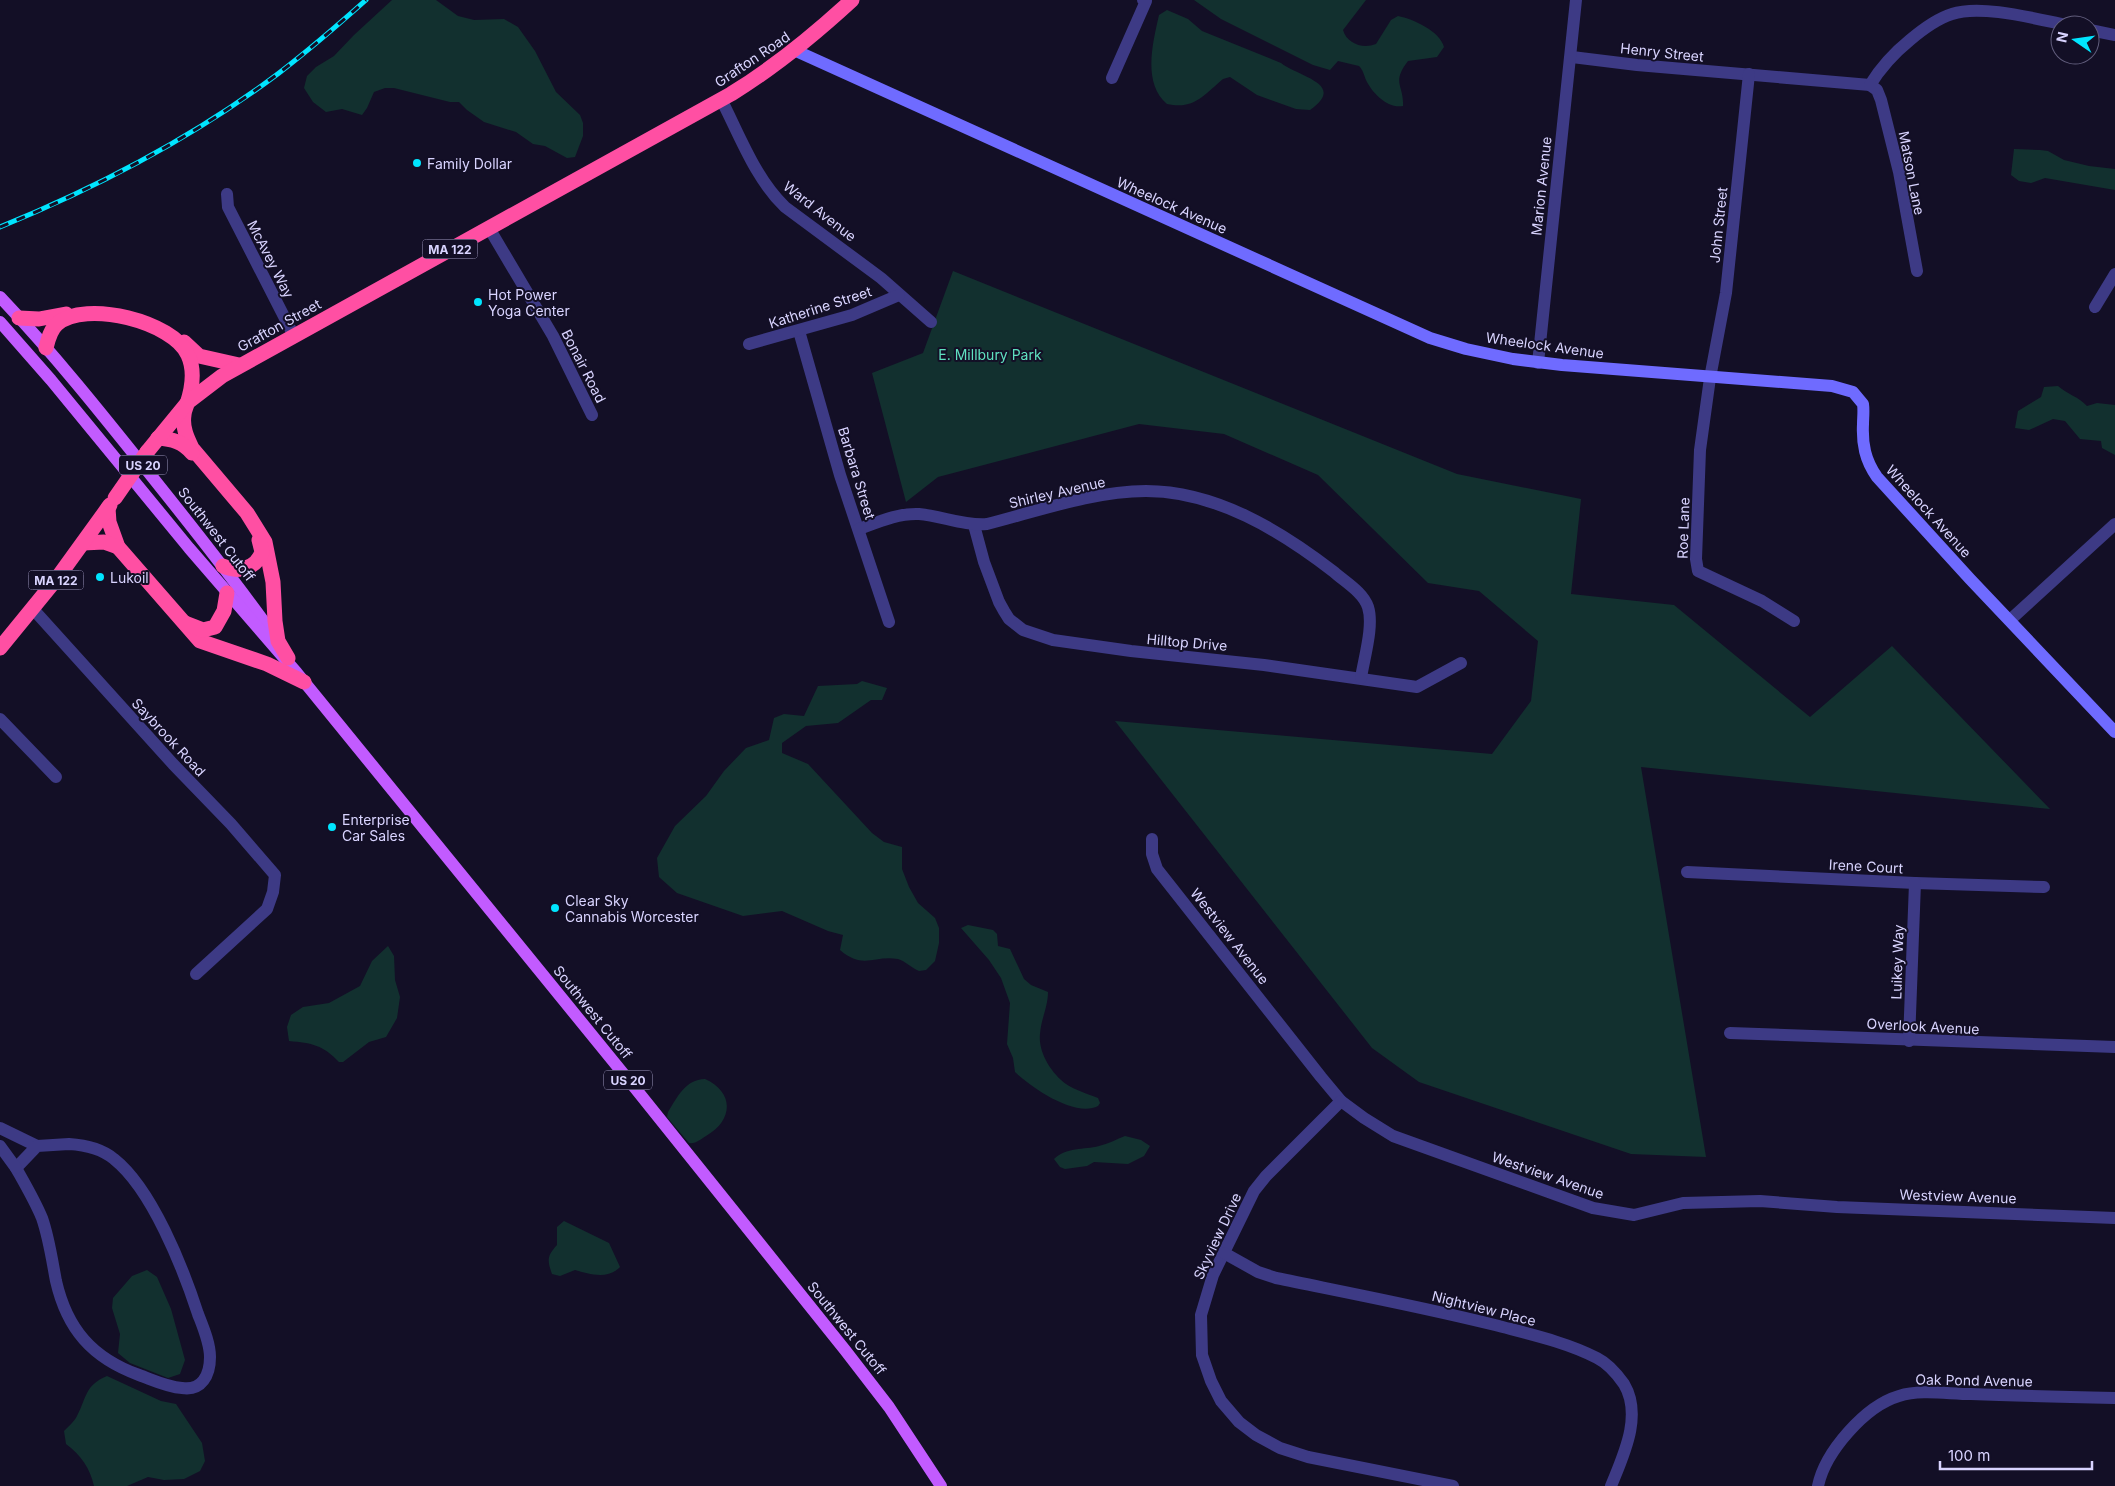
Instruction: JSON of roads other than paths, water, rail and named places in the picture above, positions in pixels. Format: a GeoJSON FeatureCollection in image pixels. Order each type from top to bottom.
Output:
{"type":"FeatureCollection","features":[{"type":"Feature","properties":{"kind":"highway","name":"Grafton Road"},"geometry":{"type":"LineString","coordinates":[[662,132],[758,78],[852,0]]}},
{"type":"Feature","properties":{"kind":"highway","name":"Grafton Street"},"geometry":{"type":"LineString","coordinates":[[0,648],[33,609],[83,543],[158,438],[188,402],[203,389],[239,366],[662,132]]}},
{"type":"Feature","properties":{"kind":"highway"},"geometry":{"type":"LineString","coordinates":[[19,318],[47,318],[102,308],[128,311],[154,321],[172,331],[198,356],[239,366]]}},
{"type":"Feature","properties":{"kind":"highway"},"geometry":{"type":"LineString","coordinates":[[46,348],[56,324],[71,318],[96,313],[104,313],[144,323],[158,328],[177,341],[187,354],[193,372],[184,414],[187,437],[192,448],[247,513],[265,542],[273,582],[274,622],[278,641]]}},
{"type":"Feature","properties":{"kind":"highway"},"geometry":{"type":"LineString","coordinates":[[158,438],[169,439],[187,446],[261,544],[262,552],[256,562],[246,568],[237,570],[223,566]]}},
{"type":"Feature","properties":{"kind":"highway"},"geometry":{"type":"LineString","coordinates":[[112,503],[110,522],[118,547],[200,641],[209,646],[267,664],[304,682]]}},
{"type":"Feature","properties":{"kind":"highway"},"geometry":{"type":"LineString","coordinates":[[83,543],[104,542],[118,547]]}},
{"type":"Feature","properties":{"kind":"highway"},"geometry":{"type":"LineString","coordinates":[[182,622],[203,630],[215,627],[224,611],[227,593]]}},
{"type":"Feature","properties":{"kind":"highway","name":"Southwest Cutoff"},"geometry":{"type":"LineString","coordinates":[[278,641],[288,658]]}},
{"type":"Feature","properties":{"kind":"main road","name":"Southwest Cutoff"},"geometry":{"type":"LineString","coordinates":[[0,297],[46,348],[123,440],[223,566],[278,641]]}},
{"type":"Feature","properties":{"kind":"main road","name":"Southwest Cutoff"},"geometry":{"type":"LineString","coordinates":[[0,322],[51,380],[227,593],[304,682],[635,1088],[889,1407],[942,1486]]}},
{"type":"Feature","properties":{"kind":"main road","name":"Southwest Cutoff"},"geometry":{"type":"LineString","coordinates":[[288,658],[304,682]]}},
{"type":"Feature","properties":{"kind":"street"},"geometry":{"type":"LineString","coordinates":[[1112,78],[1146,1],[1144,0]]}},
{"type":"Feature","properties":{"kind":"street","name":"Marion Avenue"},"geometry":{"type":"LineString","coordinates":[[1538,362],[1565,100],[1572,56],[1576,0]]}},
{"type":"Feature","properties":{"kind":"street"},"geometry":{"type":"LineString","coordinates":[[1870,85],[1888,60],[1903,46],[1931,24],[1952,14],[1967,11],[1987,12],[2050,22]]}},
{"type":"Feature","properties":{"kind":"street"},"geometry":{"type":"LineString","coordinates":[[2100,32],[2115,35]]}},
{"type":"Feature","properties":{"kind":"street","name":"Wheelock Avenue"},"geometry":{"type":"LineString","coordinates":[[794,50],[1406,328],[1466,349],[1538,362],[1710,378],[1832,386],[1853,392],[1863,404],[1863,442],[1871,469],[1955,563],[2115,732]]}},
{"type":"Feature","properties":{"kind":"street","name":"Henry Street"},"geometry":{"type":"LineString","coordinates":[[1572,56],[1637,65],[1870,85]]}},
{"type":"Feature","properties":{"kind":"street","name":"John Street"},"geometry":{"type":"LineString","coordinates":[[1710,378],[1726,293],[1749,74]]}},
{"type":"Feature","properties":{"kind":"street","name":"Matson Lane"},"geometry":{"type":"LineString","coordinates":[[1870,85],[1877,90],[1881,100],[1899,172],[1917,270]]}},
{"type":"Feature","properties":{"kind":"street","name":"Ward Avenue"},"geometry":{"type":"LineString","coordinates":[[722,99],[748,154],[774,196],[785,207],[875,273],[931,322]]}},
{"type":"Feature","properties":{"kind":"street","name":"McAvey Way"},"geometry":{"type":"LineString","coordinates":[[227,194],[228,207],[294,336]]}},
{"type":"Feature","properties":{"kind":"street","name":"Bonair Road"},"geometry":{"type":"LineString","coordinates":[[489,228],[553,336],[592,415]]}},
{"type":"Feature","properties":{"kind":"street"},"geometry":{"type":"LineString","coordinates":[[2095,307],[2115,274]]}},
{"type":"Feature","properties":{"kind":"street","name":"Katherine Street"},"geometry":{"type":"LineString","coordinates":[[749,344],[852,315],[899,295]]}},
{"type":"Feature","properties":{"kind":"street","name":"Barbara Street"},"geometry":{"type":"LineString","coordinates":[[799,331],[840,475],[889,622]]}},
{"type":"Feature","properties":{"kind":"street","name":"Roe Lane"},"geometry":{"type":"LineString","coordinates":[[1710,378],[1700,450],[1696,560],[1698,571],[1762,601],[1794,621]]}},
{"type":"Feature","properties":{"kind":"street","name":"Shirley Avenue"},"geometry":{"type":"LineString","coordinates":[[858,529],[887,519],[919,514],[974,525],[987,524],[1096,496],[1144,491],[1179,494],[1230,509],[1280,535],[1313,556],[1363,598],[1368,605],[1370,620],[1361,678]]}},
{"type":"Feature","properties":{"kind":"street"},"geometry":{"type":"LineString","coordinates":[[2010,620],[2115,524]]}},
{"type":"Feature","properties":{"kind":"street","name":"Hilltop Drive"},"geometry":{"type":"LineString","coordinates":[[974,525],[984,562],[999,602],[1009,619],[1023,630],[1053,640],[1131,652],[1264,664],[1417,687],[1461,663]]}},
{"type":"Feature","properties":{"kind":"street","name":"Saybrook Road"},"geometry":{"type":"LineString","coordinates":[[33,609],[275,875],[274,889],[268,908],[196,974]]}},
{"type":"Feature","properties":{"kind":"street"},"geometry":{"type":"LineString","coordinates":[[0,719],[56,777]]}},
{"type":"Feature","properties":{"kind":"street","name":"Westview Avenue"},"geometry":{"type":"LineString","coordinates":[[1152,839],[1152,854],[1157,869],[1341,1101],[1393,1136],[1593,1208],[1634,1215],[1683,1203],[1760,1201],[1845,1207],[2115,1218]]}},
{"type":"Feature","properties":{"kind":"street","name":"Irene Court"},"geometry":{"type":"LineString","coordinates":[[1687,872],[2044,887]]}},
{"type":"Feature","properties":{"kind":"street","name":"Luikey Way"},"geometry":{"type":"LineString","coordinates":[[1909,1041],[1915,883]]}},
{"type":"Feature","properties":{"kind":"street","name":"Overlook Avenue"},"geometry":{"type":"LineString","coordinates":[[1730,1033],[2115,1047]]}},
{"type":"Feature","properties":{"kind":"street","name":"Skyview Drive"},"geometry":{"type":"LineString","coordinates":[[1341,1101],[1266,1176],[1254,1191],[1213,1275],[1201,1315],[1202,1355],[1210,1381],[1221,1401],[1239,1422],[1256,1435],[1280,1448],[1308,1457],[1453,1486]]}},
{"type":"Feature","properties":{"kind":"street"},"geometry":{"type":"LineString","coordinates":[[0,1128],[36,1146],[69,1144],[94,1148],[114,1158],[134,1179],[160,1222],[184,1272],[205,1334],[210,1352],[210,1362],[206,1377],[198,1386],[188,1388],[174,1387],[133,1372],[100,1356],[82,1338],[65,1310],[42,1219],[16,1168],[0,1146]]}},
{"type":"Feature","properties":{"kind":"street"},"geometry":{"type":"LineString","coordinates":[[16,1168],[36,1146]]}},
{"type":"Feature","properties":{"kind":"street","name":"Nightview Place"},"geometry":{"type":"LineString","coordinates":[[1224,1253],[1258,1272],[1276,1278],[1469,1318],[1517,1331],[1598,1359],[1614,1372],[1624,1385],[1629,1397],[1631,1415],[1628,1443],[1611,1486]]}},
{"type":"Feature","properties":{"kind":"street","name":"Oak Pond Avenue"},"geometry":{"type":"LineString","coordinates":[[1818,1486],[1823,1468],[1851,1430],[1876,1407],[1901,1395],[2115,1398]]}},
{"type":"Feature","properties":{"kind":"railway"},"geometry":{"type":"LineString","coordinates":[[0,227],[109,178],[213,118],[279,73],[366,0]]}},
{"type":"Feature","properties":{"kind":"place","name":"Family Dollar"},"geometry":{"type":"Point","coordinates":[417,163]}},
{"type":"Feature","properties":{"kind":"place","name":"Hot Power Yoga Center"},"geometry":{"type":"Point","coordinates":[478,302]}},
{"type":"Feature","properties":{"kind":"place","name":"Lukoil"},"geometry":{"type":"Point","coordinates":[100,577]}},
{"type":"Feature","properties":{"kind":"place","name":"Enterprise Car Sales"},"geometry":{"type":"Point","coordinates":[332,827]}},
{"type":"Feature","properties":{"kind":"place","name":"Clear Sky Cannabis Worcester"},"geometry":{"type":"Point","coordinates":[555,908]}},
{"type":"Feature","properties":{"kind":"park label","name":"E. Millbury Park"},"geometry":{"type":"Point","coordinates":[990,354]}}]}
